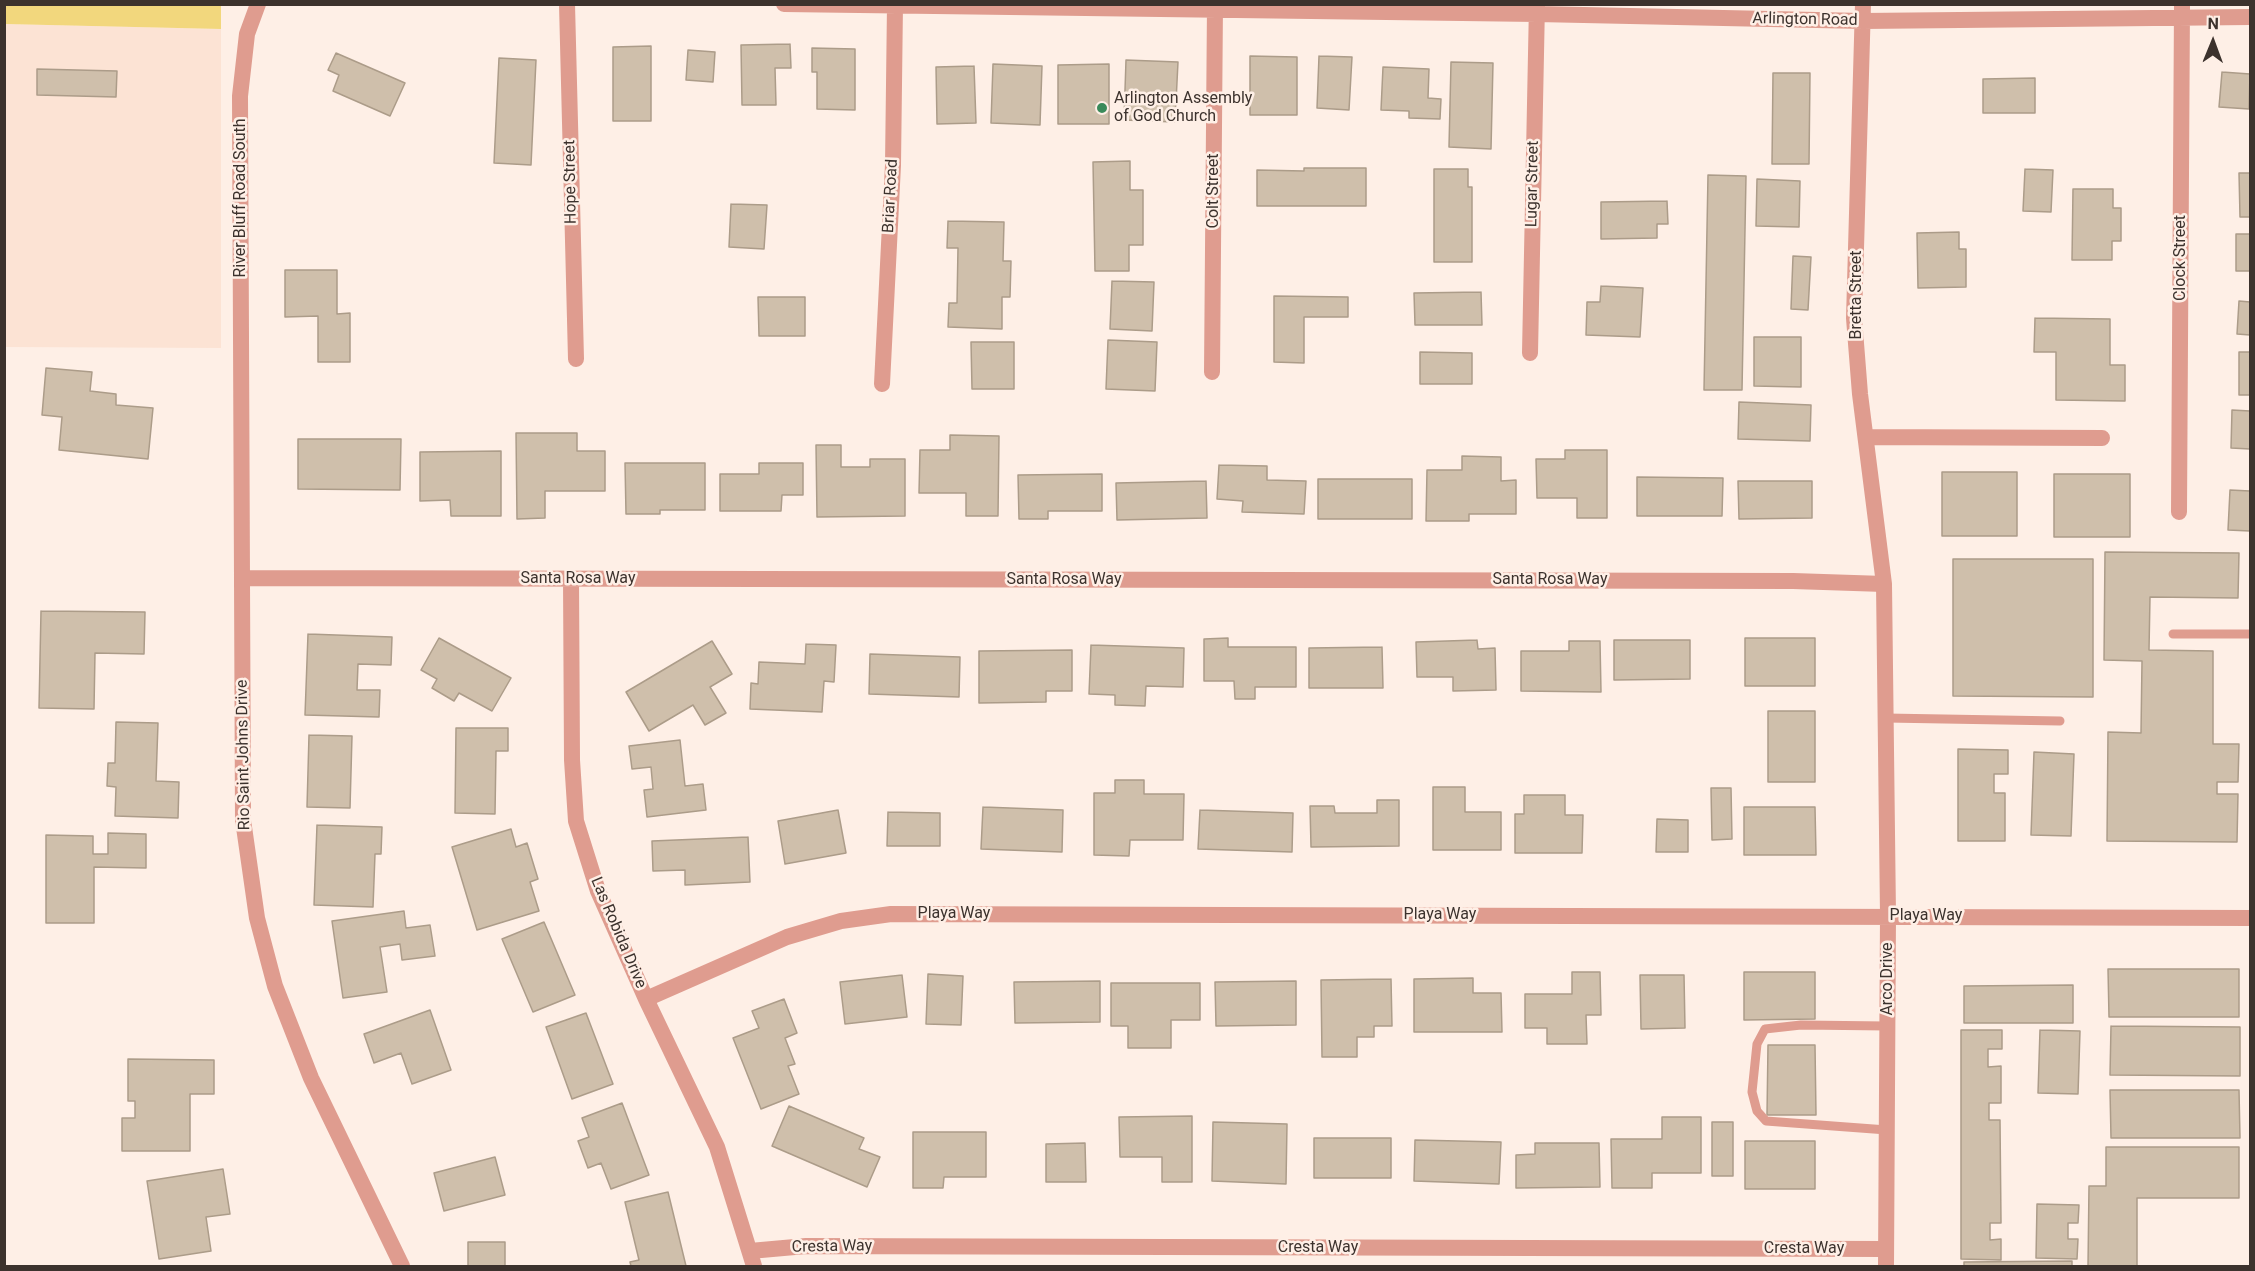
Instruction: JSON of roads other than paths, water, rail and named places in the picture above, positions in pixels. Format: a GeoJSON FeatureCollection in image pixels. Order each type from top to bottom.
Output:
{"type":"FeatureCollection","features":[{"type":"Feature","properties":{"kind":"street","name":"River Bluff Road South"},"geometry":{"type":"LineString","coordinates":[[241,394],[240,96],[247,34],[258,4]]}},
{"type":"Feature","properties":{"kind":"street","name":"Hope Street"},"geometry":{"type":"LineString","coordinates":[[567,4],[576,359]]}},
{"type":"Feature","properties":{"kind":"street","name":"Arlington Road"},"geometry":{"type":"LineString","coordinates":[[784,4],[1863,13],[2182,11],[2250,17]]}},
{"type":"Feature","properties":{"kind":"street","name":"Briar Road"},"geometry":{"type":"LineString","coordinates":[[882,384],[893,165],[895,6]]}},
{"type":"Feature","properties":{"kind":"street","name":"Colt Street"},"geometry":{"type":"LineString","coordinates":[[1212,372],[1215,8]]}},
{"type":"Feature","properties":{"kind":"street","name":"Lugar Street"},"geometry":{"type":"LineString","coordinates":[[1530,353],[1537,9]]}},
{"type":"Feature","properties":{"kind":"street","name":"Clock Street"},"geometry":{"type":"LineString","coordinates":[[2179,512],[2182,11]]}},
{"type":"Feature","properties":{"kind":"street","name":"Bretta Street"},"geometry":{"type":"LineString","coordinates":[[1863,13],[1854,318],[1860,394],[1884,584]]}},
{"type":"Feature","properties":{"kind":"street","name":"Rio Saint Johns Drive"},"geometry":{"type":"LineString","coordinates":[[241,394],[243,820],[257,918],[275,986],[311,1078],[402,1266]]}},
{"type":"Feature","properties":{"kind":"street"},"geometry":{"type":"LineString","coordinates":[[1866,437],[2103,438]]}},
{"type":"Feature","properties":{"kind":"street","name":"Santa Rosa Way"},"geometry":{"type":"LineString","coordinates":[[243,578],[1793,581],[1884,584]]}},
{"type":"Feature","properties":{"kind":"street","name":"Las Robida Drive"},"geometry":{"type":"LineString","coordinates":[[571,579],[572,760],[576,821],[598,891],[646,999],[717,1147],[752,1259]]}},
{"type":"Feature","properties":{"kind":"street","name":"Arco Drive"},"geometry":{"type":"LineString","coordinates":[[1884,584],[1888,915],[1886,1266]]}},
{"type":"Feature","properties":{"kind":"street","name":"Playa Way"},"geometry":{"type":"LineString","coordinates":[[646,999],[787,938],[840,921],[891,914],[1888,915],[2250,918]]}},
{"type":"Feature","properties":{"kind":"street","name":"Cresta Way"},"geometry":{"type":"LineString","coordinates":[[752,1259],[806,1246],[1886,1249]]}},
{"type":"Feature","properties":{"kind":"lane"},"geometry":{"type":"LineString","coordinates":[[2173,634],[2250,634]]}},
{"type":"Feature","properties":{"kind":"lane"},"geometry":{"type":"LineString","coordinates":[[1886,718],[2060,721]]}},
{"type":"Feature","properties":{"kind":"lane"},"geometry":{"type":"LineString","coordinates":[[1887,1026],[1801,1025],[1766,1029],[1757,1044],[1752,1092],[1757,1111],[1766,1121],[1887,1130]]}},
{"type":"Feature","properties":{"kind":"place","name":"Arlington Assembly of God Church"},"geometry":{"type":"Point","coordinates":[1102,108]}}]}
